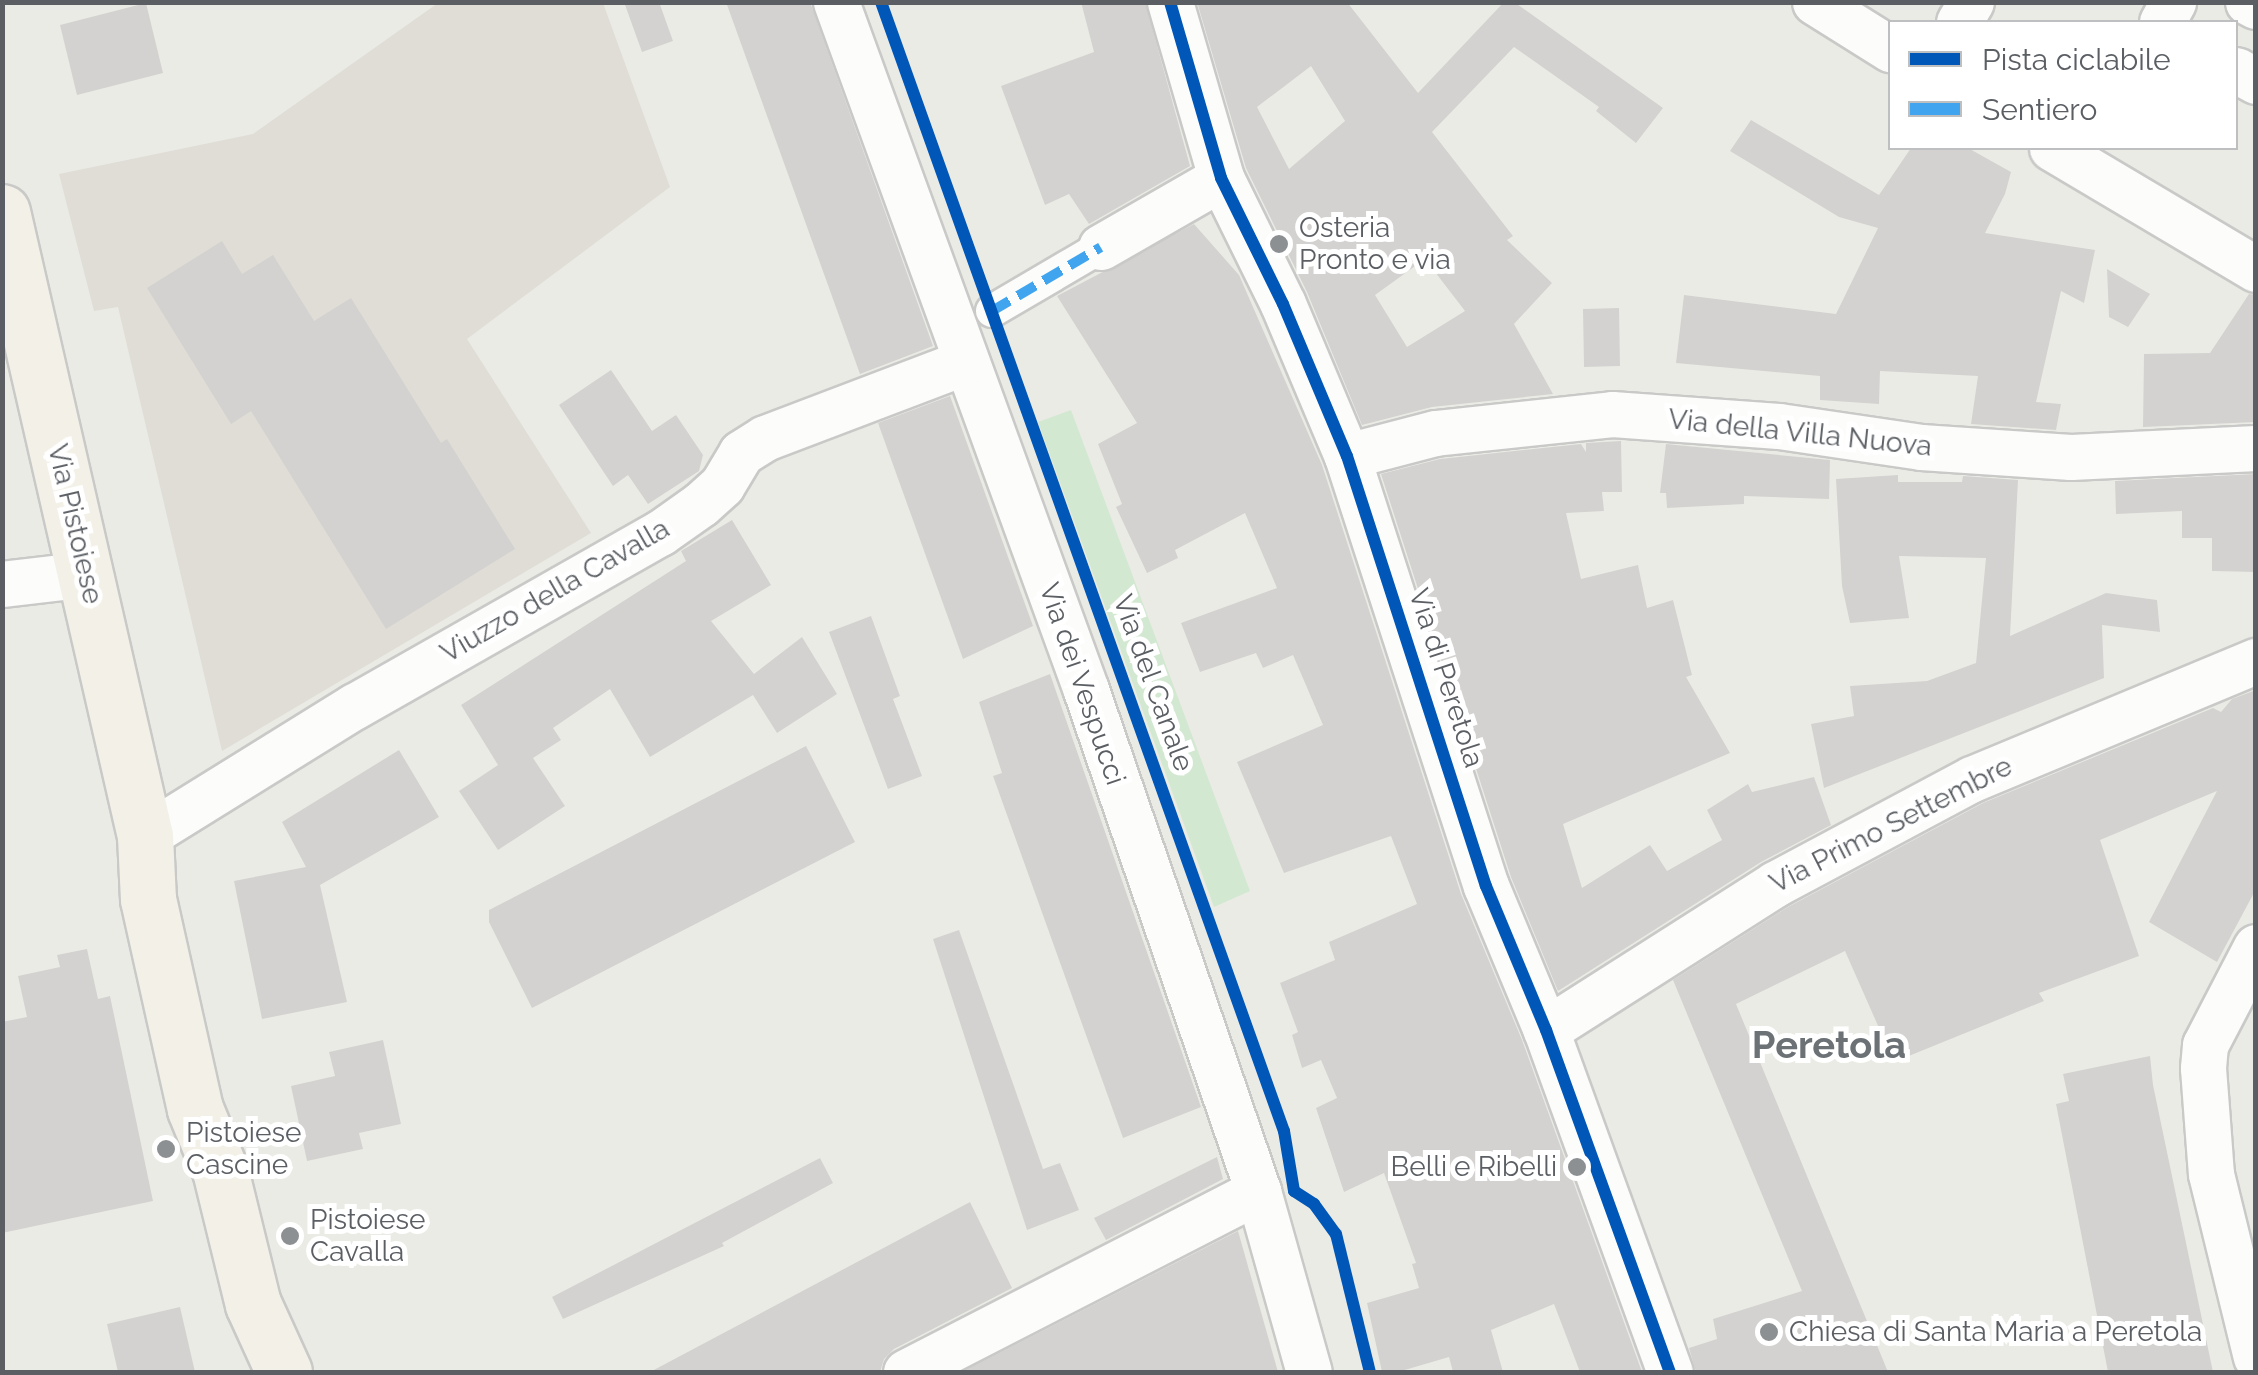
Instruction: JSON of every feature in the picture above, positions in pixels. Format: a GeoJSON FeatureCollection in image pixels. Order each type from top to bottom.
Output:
{"type":"FeatureCollection","features":[{"type":"Feature","properties":{"kind":"main road","name":"Via Pistoiese"},"geometry":{"type":"LineString","coordinates":[[2,212],[145,836],[148,898],[190,1090],[220,1170],[253,1304],[284,1372]]}},
{"type":"Feature","properties":{"kind":"main road","name":"Via Pistoiese"},"geometry":{"type":"LineString","coordinates":[[253,1304],[254,1372]]}},
{"type":"Feature","properties":{"kind":"street","name":"Via dei Vespucci"},"geometry":{"type":"LineString","coordinates":[[836,2],[1086,690],[1258,1191],[1309,1372]]}},
{"type":"Feature","properties":{"kind":"street","name":"Via di Peretola"},"geometry":{"type":"LineString","coordinates":[[1170,2],[1221,178],[1283,304],[1348,456],[1486,886],[1546,1030],[1670,1372]]}},
{"type":"Feature","properties":{"kind":"street"},"geometry":{"type":"LineString","coordinates":[[1815,2],[1888,48]]}},
{"type":"Feature","properties":{"kind":"street"},"geometry":{"type":"LineString","coordinates":[[2248,2],[2256,6]]}},
{"type":"Feature","properties":{"kind":"street"},"geometry":{"type":"LineString","coordinates":[[2056,150],[2252,258]]}},
{"type":"Feature","properties":{"kind":"street"},"geometry":{"type":"LineString","coordinates":[[992,311],[1221,178]]}},
{"type":"Feature","properties":{"kind":"street","name":"Viuzzo della Cavalla"},"geometry":{"type":"LineString","coordinates":[[145,836],[354,706],[660,533],[701,504],[722,485],[742,453],[766,438],[965,362]]}},
{"type":"Feature","properties":{"kind":"street","name":"Via della Villa Nuova"},"geometry":{"type":"LineString","coordinates":[[1348,456],[1435,434],[1612,414],[1779,426],[1921,447],[2052,456],[2256,448]]}},
{"type":"Feature","properties":{"kind":"street"},"geometry":{"type":"LineString","coordinates":[[2,584],[86,574]]}},
{"type":"Feature","properties":{"kind":"street","name":"Via Primo Settembre"},"geometry":{"type":"LineString","coordinates":[[1546,1030],[1775,884],[1972,779],[2256,661]]}},
{"type":"Feature","properties":{"kind":"street"},"geometry":{"type":"LineString","coordinates":[[2256,946],[2205,1045],[2202,1068],[2211,1174],[2256,1357]]}},
{"type":"Feature","properties":{"kind":"street"},"geometry":{"type":"LineString","coordinates":[[906,1372],[1258,1191]]}},
{"type":"Feature","properties":{"kind":"shaded area"},"geometry":{"type":"Polygon","coordinates":[[[438,3],[603,3],[670,187],[467,339],[591,533],[222,751],[118,307],[94,311],[59,174],[253,134],[438,3]]]}},
{"type":"Feature","properties":{"kind":"green space"},"geometry":{"type":"Polygon","coordinates":[[[1071,410],[1250,891],[1214,907],[1038,422],[1071,410]]]}},
{"type":"Feature","properties":{"kind":"building"},"geometry":{"type":"Polygon","coordinates":[[[624,2],[659,2],[673,41],[642,52],[624,2]]]}},
{"type":"Feature","properties":{"kind":"building"},"geometry":{"type":"Polygon","coordinates":[[[726,2],[810,2],[933,346],[860,374],[726,2]]]}},
{"type":"Feature","properties":{"kind":"building"},"geometry":{"type":"Polygon","coordinates":[[[1081,2],[1145,2],[1190,166],[1089,224],[1069,194],[1045,205],[1001,86],[1094,52],[1081,2]]]}},
{"type":"Feature","properties":{"kind":"building"},"geometry":{"type":"Polygon","coordinates":[[[1197,2],[1347,2],[1418,93],[1504,2],[1514,2],[1663,108],[1636,143],[1596,111],[1599,107],[1514,47],[1432,132],[1513,236],[1507,240],[1552,283],[1514,324],[1553,394],[1432,407],[1362,425],[1307,292],[1246,168],[1197,2]],[[1311,66],[1257,107],[1289,169],[1345,121],[1311,66]],[[1425,259],[1375,295],[1407,347],[1465,311],[1425,259]]]}},
{"type":"Feature","properties":{"kind":"building"},"geometry":{"type":"Polygon","coordinates":[[[146,3],[163,73],[77,95],[60,25],[146,3]]]}},
{"type":"Feature","properties":{"kind":"building"},"geometry":{"type":"Polygon","coordinates":[[[1751,120],[1879,195],[1910,150],[1972,150],[2011,172],[2005,194],[1985,233],[2095,250],[2084,303],[2061,291],[2036,402],[2061,404],[2056,430],[1971,424],[1978,376],[1880,371],[1879,404],[1820,400],[1820,376],[1676,363],[1684,295],[1836,314],[1878,228],[1839,217],[1730,151],[1751,120]]]}},
{"type":"Feature","properties":{"kind":"building"},"geometry":{"type":"Polygon","coordinates":[[[1194,224],[1239,275],[1322,465],[1461,894],[1522,1040],[1642,1372],[1580,1372],[1554,1304],[1491,1330],[1503,1372],[1453,1372],[1449,1357],[1398,1372],[1382,1372],[1367,1303],[1419,1288],[1412,1264],[1416,1263],[1384,1173],[1344,1192],[1316,1108],[1337,1098],[1321,1060],[1302,1068],[1292,1035],[1298,1032],[1280,983],[1335,960],[1329,942],[1417,904],[1391,836],[1284,873],[1237,762],[1323,725],[1293,655],[1263,668],[1256,653],[1200,672],[1181,623],[1277,588],[1245,513],[1175,550],[1178,558],[1147,573],[1116,507],[1122,504],[1098,444],[1137,423],[1057,296],[1194,224]]]}},
{"type":"Feature","properties":{"kind":"building"},"geometry":{"type":"Polygon","coordinates":[[[222,241],[242,274],[273,255],[314,321],[351,298],[441,443],[447,439],[515,549],[386,629],[251,411],[231,424],[147,288],[222,241]]]}},
{"type":"Feature","properties":{"kind":"building"},"geometry":{"type":"Polygon","coordinates":[[[2107,269],[2150,294],[2128,327],[2109,317],[2107,269]]]}},
{"type":"Feature","properties":{"kind":"building"},"geometry":{"type":"Polygon","coordinates":[[[2249,294],[2256,295],[2256,422],[2143,427],[2144,354],[2210,353],[2249,294]]]}},
{"type":"Feature","properties":{"kind":"building"},"geometry":{"type":"Polygon","coordinates":[[[1619,308],[1620,366],[1584,367],[1583,309],[1619,308]]]}},
{"type":"Feature","properties":{"kind":"building"},"geometry":{"type":"Polygon","coordinates":[[[611,370],[652,431],[676,415],[703,455],[699,471],[648,504],[628,475],[613,486],[559,405],[611,370]]]}},
{"type":"Feature","properties":{"kind":"building"},"geometry":{"type":"Polygon","coordinates":[[[950,396],[1033,626],[963,659],[878,423],[950,396]]]}},
{"type":"Feature","properties":{"kind":"building"},"geometry":{"type":"Polygon","coordinates":[[[1621,441],[1622,492],[1602,492],[1604,511],[1566,513],[1581,579],[1638,565],[1647,608],[1673,600],[1692,675],[1686,677],[1730,753],[1563,824],[1582,888],[1650,845],[1667,871],[1722,840],[1707,810],[1748,784],[1752,792],[1814,777],[1831,825],[1761,862],[1558,991],[1511,877],[1381,474],[1440,459],[1581,444],[1586,452],[1586,443],[1621,441]]]}},
{"type":"Feature","properties":{"kind":"building"},"geometry":{"type":"Polygon","coordinates":[[[1666,444],[1830,460],[1829,499],[1744,496],[1744,504],[1667,508],[1666,493],[1660,493],[1666,444]]]}},
{"type":"Feature","properties":{"kind":"building"},"geometry":{"type":"Polygon","coordinates":[[[2256,474],[2256,572],[2212,571],[2212,538],[2182,538],[2182,511],[2116,514],[2115,481],[2256,474]]]}},
{"type":"Feature","properties":{"kind":"building"},"geometry":{"type":"Polygon","coordinates":[[[1898,475],[1898,482],[1962,482],[1963,476],[2018,480],[2010,636],[2106,593],[2157,600],[2160,632],[2102,625],[2104,678],[1824,788],[1811,724],[1854,716],[1850,686],[1927,681],[1976,663],[1986,558],[1899,556],[1909,618],[1850,623],[1842,586],[1836,479],[1898,475]]]}},
{"type":"Feature","properties":{"kind":"building"},"geometry":{"type":"Polygon","coordinates":[[[732,520],[771,585],[711,621],[754,674],[802,637],[837,694],[777,733],[753,695],[650,757],[610,689],[553,728],[561,740],[533,758],[565,806],[498,850],[459,791],[498,765],[461,705],[686,561],[681,551],[732,520]]]}},
{"type":"Feature","properties":{"kind":"building"},"geometry":{"type":"Polygon","coordinates":[[[871,616],[900,696],[893,699],[922,776],[888,789],[829,632],[871,616]]]}},
{"type":"Feature","properties":{"kind":"building"},"geometry":{"type":"Polygon","coordinates":[[[1050,674],[1201,1107],[1123,1138],[993,776],[1002,773],[979,702],[1050,674]]]}},
{"type":"Feature","properties":{"kind":"building"},"geometry":{"type":"Polygon","coordinates":[[[2256,690],[2256,889],[2217,962],[2149,922],[2217,791],[2100,840],[2139,956],[2039,993],[2044,1001],[1894,1062],[1845,951],[1736,1004],[1888,1372],[1696,1372],[1689,1348],[1717,1339],[1713,1319],[1802,1291],[1673,980],[1788,907],[1983,803],[2213,708],[2221,712],[2232,699],[2256,690]]]}},
{"type":"Feature","properties":{"kind":"building"},"geometry":{"type":"Polygon","coordinates":[[[806,746],[855,842],[532,1008],[489,922],[489,910],[806,746]]]}},
{"type":"Feature","properties":{"kind":"building"},"geometry":{"type":"Polygon","coordinates":[[[399,750],[439,817],[320,885],[347,1002],[262,1019],[234,881],[306,867],[282,822],[399,750]]]}},
{"type":"Feature","properties":{"kind":"building"},"geometry":{"type":"Polygon","coordinates":[[[959,930],[1043,1169],[1060,1163],[1079,1210],[1027,1230],[933,939],[959,930]]]}},
{"type":"Feature","properties":{"kind":"building"},"geometry":{"type":"Polygon","coordinates":[[[87,949],[98,999],[110,996],[153,1201],[2,1233],[2,1022],[27,1017],[18,976],[60,967],[57,955],[87,949]]]}},
{"type":"Feature","properties":{"kind":"building"},"geometry":{"type":"Polygon","coordinates":[[[383,1040],[401,1124],[359,1133],[363,1149],[307,1161],[291,1086],[335,1076],[329,1052],[383,1040]]]}},
{"type":"Feature","properties":{"kind":"building"},"geometry":{"type":"Polygon","coordinates":[[[2150,1056],[2213,1372],[2108,1372],[2056,1104],[2069,1101],[2063,1074],[2150,1056]]]}},
{"type":"Feature","properties":{"kind":"building"},"geometry":{"type":"Polygon","coordinates":[[[1217,1157],[1223,1179],[1106,1240],[1094,1218],[1217,1157]]]}},
{"type":"Feature","properties":{"kind":"building"},"geometry":{"type":"Polygon","coordinates":[[[820,1158],[833,1183],[722,1243],[724,1246],[563,1319],[552,1297],[820,1158]]]}},
{"type":"Feature","properties":{"kind":"building"},"geometry":{"type":"Polygon","coordinates":[[[970,1202],[1012,1288],[894,1349],[884,1359],[880,1372],[650,1372],[970,1202]]]}},
{"type":"Feature","properties":{"kind":"building"},"geometry":{"type":"Polygon","coordinates":[[[1238,1231],[1278,1372],[962,1372],[1238,1231]]]}},
{"type":"Feature","properties":{"kind":"building"},"geometry":{"type":"Polygon","coordinates":[[[180,1307],[195,1372],[118,1372],[107,1324],[180,1307]]]}},
{"type":"Feature","properties":{"kind":"marked path"},"geometry":{"type":"LineString","coordinates":[[992,311],[1101,247]]}},
{"type":"Feature","properties":{"kind":"cycle path","name":"Via del Canale"},"geometry":{"type":"LineString","coordinates":[[881,2],[1284,1131],[1294,1191],[1314,1204],[1336,1234],[1370,1372]]}},
{"type":"Feature","properties":{"kind":"cycle path"},"geometry":{"type":"LineString","coordinates":[[1170,2],[1221,178],[1283,304],[1347,456],[1486,886],[1546,1030],[1670,1372]]}},
{"type":"Feature","properties":{"kind":"place","name":"Osteria Pronto e via"},"geometry":{"type":"Point","coordinates":[1279,244]}},
{"type":"Feature","properties":{"kind":"place","name":"Pistoiese Cascine"},"geometry":{"type":"Point","coordinates":[166,1149]}},
{"type":"Feature","properties":{"kind":"place","name":"Belli e Ribelli"},"geometry":{"type":"Point","coordinates":[1577,1167]}},
{"type":"Feature","properties":{"kind":"place","name":"Pistoiese Cavalla"},"geometry":{"type":"Point","coordinates":[290,1236]}},
{"type":"Feature","properties":{"kind":"place","name":"Chiesa di Santa Maria a Peretola"},"geometry":{"type":"Point","coordinates":[1769,1332]}},
{"type":"Feature","properties":{"kind":"district","name":"Peretola"},"geometry":{"type":"Point","coordinates":[1829,1045]}}]}
